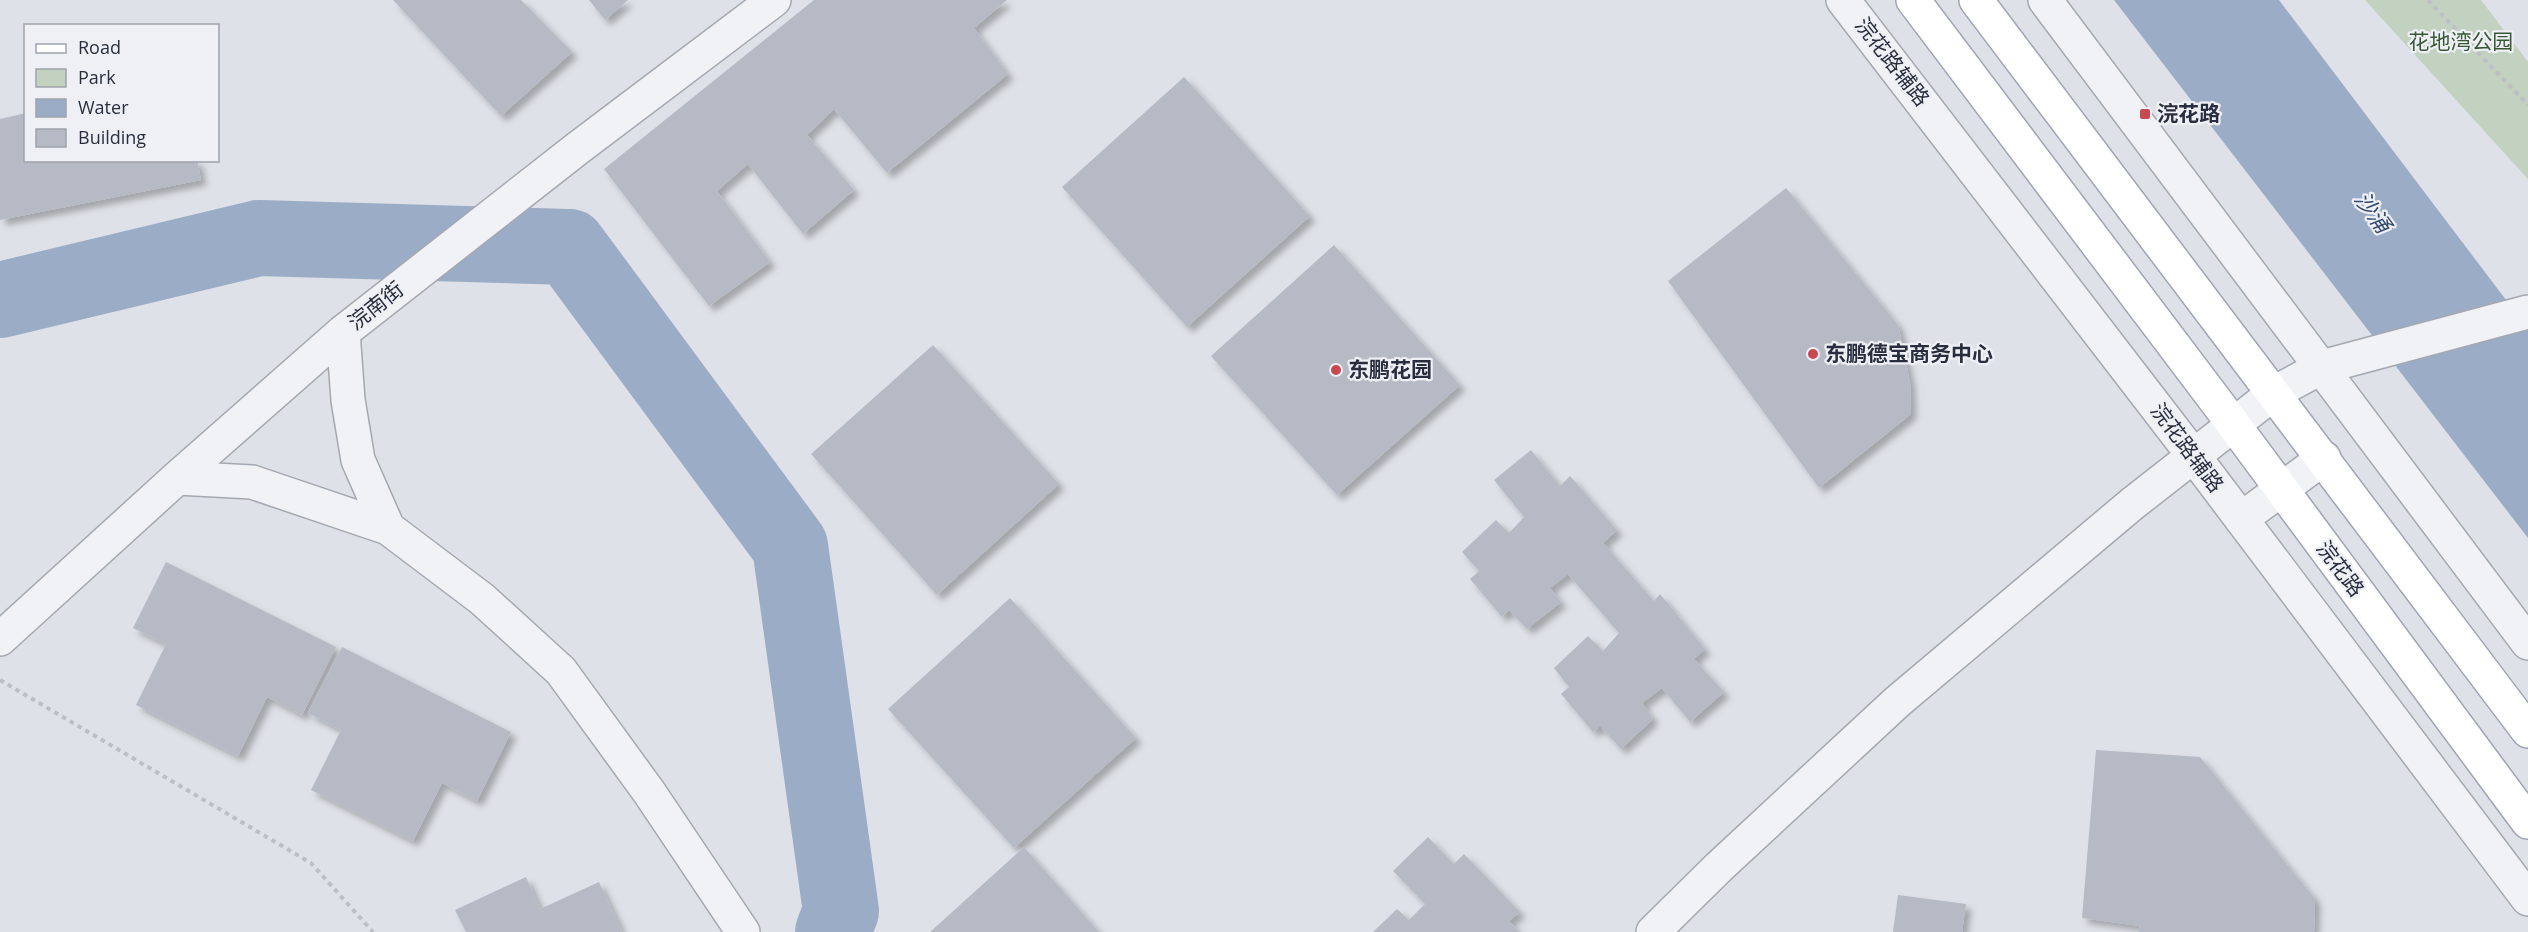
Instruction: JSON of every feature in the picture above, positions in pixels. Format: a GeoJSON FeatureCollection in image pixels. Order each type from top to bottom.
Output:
{"type":"FeatureCollection","features":[{"type":"Feature","properties":{"kind":"main road","name":"浣花路"},"geometry":{"type":"LineString","coordinates":[[1913,0],[2234,425],[2528,822]]}},
{"type":"Feature","properties":{"kind":"main road"},"geometry":{"type":"LineString","coordinates":[[1976,0],[2528,731]]}},
{"type":"Feature","properties":{"kind":"street","name":"浣南街"},"geometry":{"type":"LineString","coordinates":[[0,639],[177,478],[343,332],[774,0]]}},
{"type":"Feature","properties":{"kind":"street","name":"浣花路辅路"},"geometry":{"type":"LineString","coordinates":[[1843,0],[2193,455],[2528,899]]}},
{"type":"Feature","properties":{"kind":"street"},"geometry":{"type":"LineString","coordinates":[[2045,0],[2528,643]]}},
{"type":"Feature","properties":{"kind":"street"},"geometry":{"type":"LineString","coordinates":[[1653,932],[1897,702],[2004,610],[2193,455],[2274,393],[2322,367],[2528,312]]}},
{"type":"Feature","properties":{"kind":"street"},"geometry":{"type":"LineString","coordinates":[[343,332],[348,399],[358,460],[388,528]]}},
{"type":"Feature","properties":{"kind":"street"},"geometry":{"type":"LineString","coordinates":[[2241,519],[2324,458]]}},
{"type":"Feature","properties":{"kind":"street"},"geometry":{"type":"LineString","coordinates":[[177,478],[252,482],[388,528],[482,599],[561,671],[649,792],[743,932]]}},
{"type":"Feature","properties":{"kind":"path"},"geometry":{"type":"LineString","coordinates":[[2428,0],[2528,105]]}},
{"type":"Feature","properties":{"kind":"path"},"geometry":{"type":"LineString","coordinates":[[0,680],[311,863],[373,932]]}},
{"type":"Feature","properties":{"kind":"green space","name":"花地湾公园"},"geometry":{"type":"Polygon","coordinates":[[[2365,0],[2481,0],[2528,62],[2528,179],[2365,0]]]}},
{"type":"Feature","properties":{"kind":"water","name":"沙涌"},"geometry":{"type":"Polygon","coordinates":[[[2114,0],[2279,0],[2528,329],[2528,538],[2114,0]]]}},
{"type":"Feature","properties":{"kind":"building"},"geometry":{"type":"Polygon","coordinates":[[[393,0],[521,0],[572,52],[501,116],[393,0]]]}},
{"type":"Feature","properties":{"kind":"building"},"geometry":{"type":"Polygon","coordinates":[[[589,0],[628,0],[605,20],[589,0]]]}},
{"type":"Feature","properties":{"kind":"building"},"geometry":{"type":"Polygon","coordinates":[[[814,0],[1007,0],[974,28],[1008,74],[887,173],[834,109],[807,135],[854,190],[803,234],[748,164],[717,191],[770,262],[709,306],[604,169],[814,0]]]}},
{"type":"Feature","properties":{"kind":"building"},"geometry":{"type":"Polygon","coordinates":[[[1184,77],[1310,216],[1187,327],[1062,187],[1184,77]]]}},
{"type":"Feature","properties":{"kind":"building"},"geometry":{"type":"Polygon","coordinates":[[[24,113],[24,162],[197,162],[201,180],[0,220],[0,119],[24,113]]]}},
{"type":"Feature","properties":{"kind":"building","name":"东鹏德宝商务中心"},"geometry":{"type":"Polygon","coordinates":[[[1786,188],[1898,325],[1910,383],[1911,414],[1819,488],[1668,281],[1786,188]]]}},
{"type":"Feature","properties":{"kind":"building","name":"东鹏花园"},"geometry":{"type":"Polygon","coordinates":[[[1334,245],[1460,385],[1337,495],[1211,356],[1334,245]]]}},
{"type":"Feature","properties":{"kind":"building"},"geometry":{"type":"Polygon","coordinates":[[[933,345],[1059,484],[937,595],[811,454],[933,345]]]}},
{"type":"Feature","properties":{"kind":"building"},"geometry":{"type":"Polygon","coordinates":[[[1531,450],[1560,486],[1570,476],[1617,530],[1603,543],[1654,601],[1660,594],[1705,649],[1694,659],[1724,692],[1690,722],[1662,688],[1642,703],[1653,719],[1621,749],[1600,726],[1593,732],[1561,694],[1569,687],[1554,668],[1588,636],[1603,651],[1619,633],[1568,574],[1550,588],[1561,602],[1527,629],[1509,610],[1502,617],[1470,579],[1479,571],[1462,552],[1496,520],[1509,533],[1524,517],[1494,480],[1531,450]]]}},
{"type":"Feature","properties":{"kind":"building"},"geometry":{"type":"Polygon","coordinates":[[[166,562],[336,647],[302,715],[267,697],[238,756],[136,705],[166,644],[133,628],[166,562]]]}},
{"type":"Feature","properties":{"kind":"building"},"geometry":{"type":"Polygon","coordinates":[[[1010,598],[1136,738],[1014,848],[888,709],[1010,598]]]}},
{"type":"Feature","properties":{"kind":"building"},"geometry":{"type":"Polygon","coordinates":[[[342,647],[511,732],[477,801],[442,783],[413,841],[311,790],[341,730],[308,713],[342,647]]]}},
{"type":"Feature","properties":{"kind":"building"},"geometry":{"type":"Polygon","coordinates":[[[2096,750],[2200,757],[2315,899],[2314,932],[2138,932],[2140,926],[2082,918],[2096,750]]]}},
{"type":"Feature","properties":{"kind":"building"},"geometry":{"type":"Polygon","coordinates":[[[1428,837],[1454,864],[1464,854],[1520,912],[1509,921],[1519,932],[1373,932],[1397,909],[1409,920],[1425,904],[1393,871],[1428,837]]]}},
{"type":"Feature","properties":{"kind":"building"},"geometry":{"type":"Polygon","coordinates":[[[1024,847],[1099,932],[930,932],[1024,847]]]}},
{"type":"Feature","properties":{"kind":"building"},"geometry":{"type":"Polygon","coordinates":[[[526,877],[540,909],[599,882],[622,932],[466,932],[455,910],[526,877]]]}},
{"type":"Feature","properties":{"kind":"building"},"geometry":{"type":"Polygon","coordinates":[[[1898,895],[1966,904],[1962,932],[1893,932],[1898,895]]]}},
{"type":"Feature","properties":{"kind":"waterway"},"geometry":{"type":"LineString","coordinates":[[0,300],[259,238],[569,247],[790,546],[841,911],[833,932]]}},
{"type":"Feature","properties":{"kind":"place","name":"浣花路"},"geometry":{"type":"Point","coordinates":[2145,114]}},
{"type":"Feature","properties":{"kind":"place","name":"东鹏德宝商务中心"},"geometry":{"type":"Point","coordinates":[1813,354]}},
{"type":"Feature","properties":{"kind":"place","name":"东鹏花园"},"geometry":{"type":"Point","coordinates":[1336,370]}}]}
